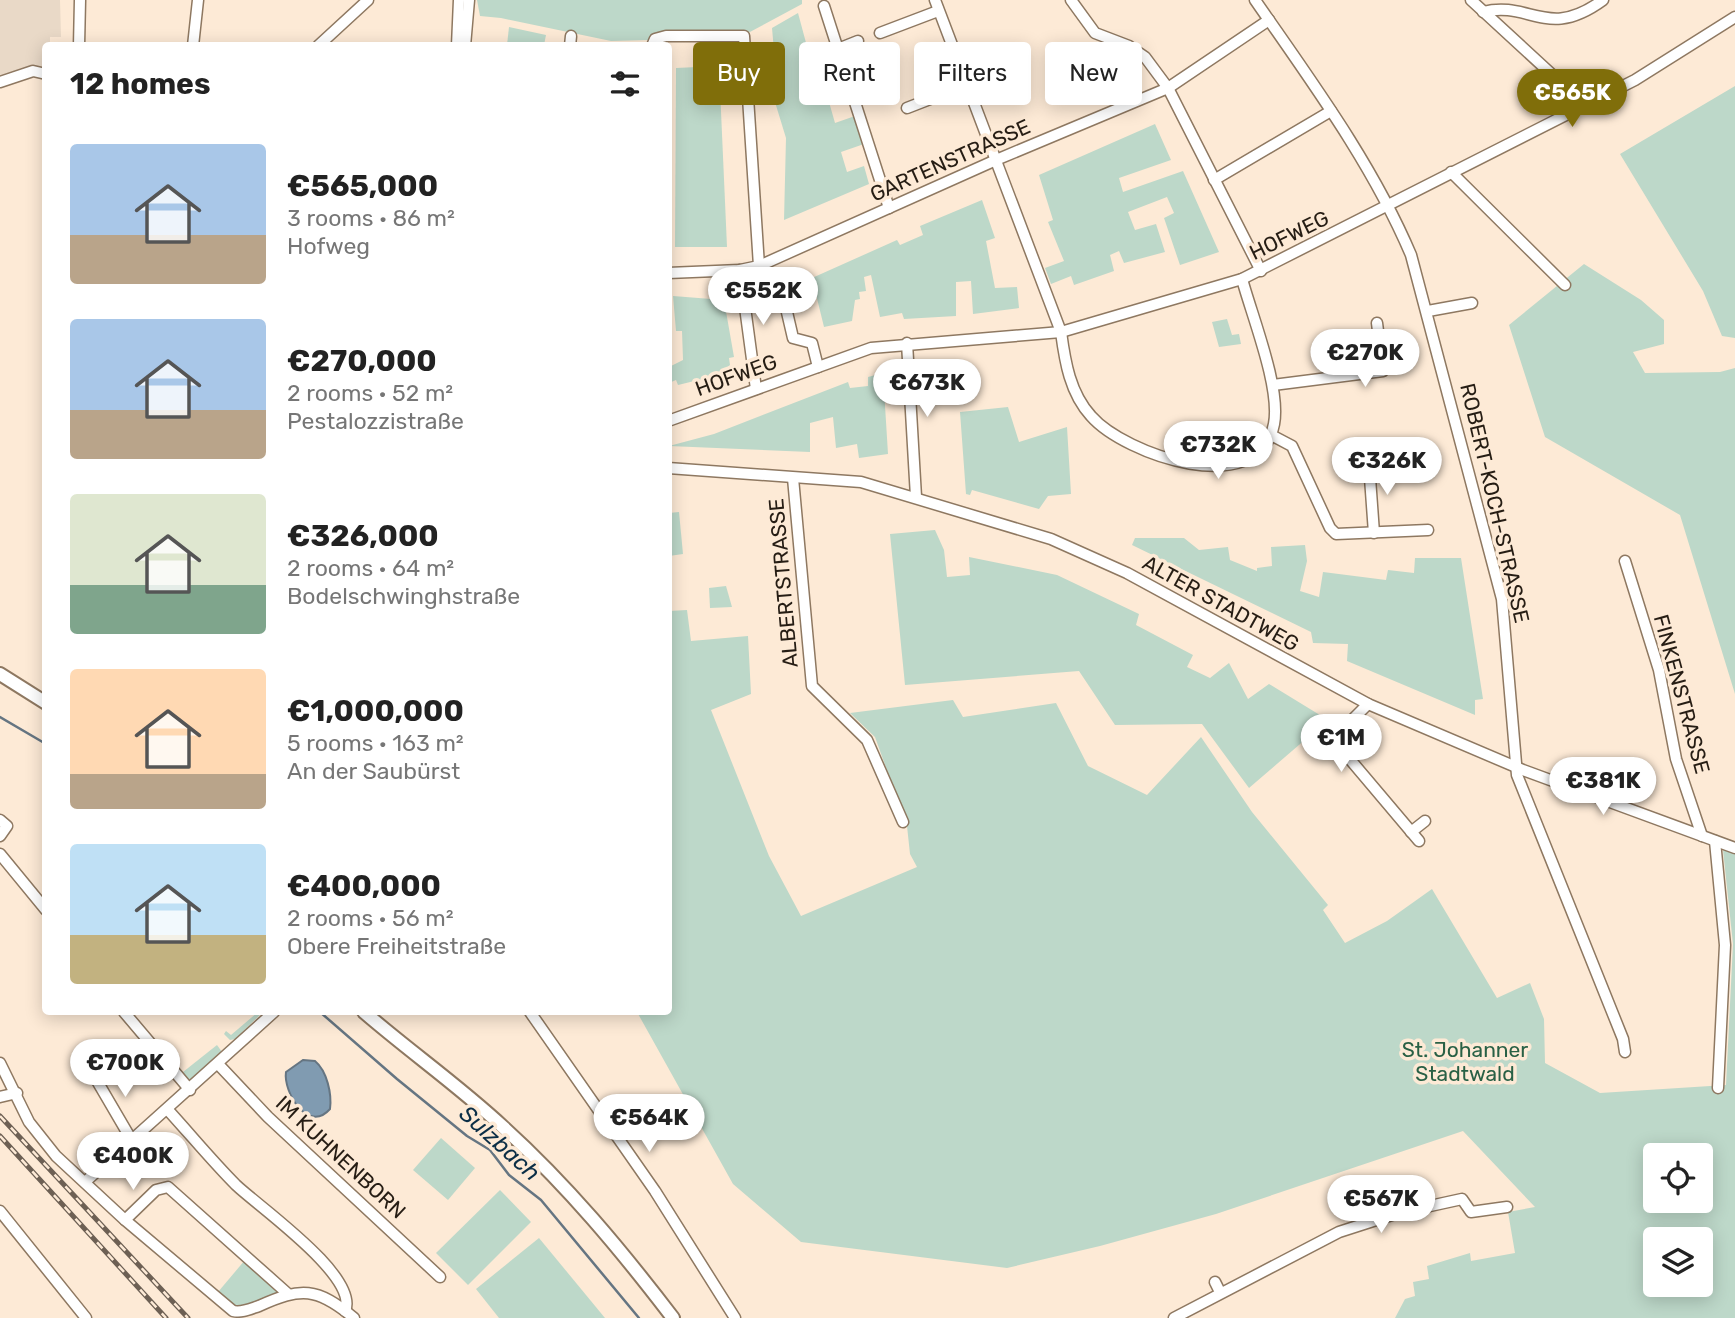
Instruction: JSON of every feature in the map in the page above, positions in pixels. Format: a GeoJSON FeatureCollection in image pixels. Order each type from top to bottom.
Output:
{"type":"FeatureCollection","features":[{"type":"Feature","properties":{"kind":"main road"},"geometry":{"type":"LineString","coordinates":[[0,674],[42,700]]}},
{"type":"Feature","properties":{"kind":"main road"},"geometry":{"type":"LineString","coordinates":[[368,1015],[492,1116],[536,1158],[583,1208],[673,1318]]}},
{"type":"Feature","properties":{"kind":"street"},"geometry":{"type":"LineString","coordinates":[[79,42],[80,0]]}},
{"type":"Feature","properties":{"kind":"street"},"geometry":{"type":"LineString","coordinates":[[193,42],[198,0]]}},
{"type":"Feature","properties":{"kind":"street"},"geometry":{"type":"LineString","coordinates":[[322,42],[368,0]]}},
{"type":"Feature","properties":{"kind":"street"},"geometry":{"type":"LineString","coordinates":[[458,42],[464,0]]}},
{"type":"Feature","properties":{"kind":"street"},"geometry":{"type":"LineString","coordinates":[[464,0],[465,42]]}},
{"type":"Feature","properties":{"kind":"street"},"geometry":{"type":"LineString","coordinates":[[934,0],[950,42]]}},
{"type":"Feature","properties":{"kind":"street"},"geometry":{"type":"LineString","coordinates":[[1071,0],[1095,33],[1138,51],[1152,64],[1168,88],[1261,271]]}},
{"type":"Feature","properties":{"kind":"street","name":"ROBERT-KOCH-STRASSE"},"geometry":{"type":"LineString","coordinates":[[1255,0],[1331,111],[1387,205],[1411,255],[1503,599],[1515,766],[1623,1040],[1625,1052]]}},
{"type":"Feature","properties":{"kind":"street"},"geometry":{"type":"LineString","coordinates":[[1471,0],[1585,105]]}},
{"type":"Feature","properties":{"kind":"street"},"geometry":{"type":"LineString","coordinates":[[1483,12],[1499,7],[1541,18],[1564,19],[1585,13],[1603,0]]}},
{"type":"Feature","properties":{"kind":"street"},"geometry":{"type":"LineString","coordinates":[[824,6],[836,42]]}},
{"type":"Feature","properties":{"kind":"street"},"geometry":{"type":"LineString","coordinates":[[880,33],[939,11]]}},
{"type":"Feature","properties":{"kind":"street","name":"HOFWEG"},"geometry":{"type":"LineString","coordinates":[[672,420],[871,348],[1061,332],[1241,279],[1655,68],[1735,17]]}},
{"type":"Feature","properties":{"kind":"street","name":"GARTENSTRASSE"},"geometry":{"type":"LineString","coordinates":[[672,273],[740,270],[759,266],[996,160],[1168,88],[1269,20]]}},
{"type":"Feature","properties":{"kind":"street"},"geometry":{"type":"LineString","coordinates":[[654,42],[655,39],[666,36],[744,36],[759,266]]}},
{"type":"Feature","properties":{"kind":"street"},"geometry":{"type":"LineString","coordinates":[[0,82],[33,71],[42,73]]}},
{"type":"Feature","properties":{"kind":"street"},"geometry":{"type":"LineString","coordinates":[[856,105],[889,208]]}},
{"type":"Feature","properties":{"kind":"street"},"geometry":{"type":"LineString","coordinates":[[907,108],[915,105]]}},
{"type":"Feature","properties":{"kind":"street"},"geometry":{"type":"LineString","coordinates":[[974,105],[1061,332],[1068,371],[1082,404],[1111,432],[1147,453],[1181,463],[1214,466],[1245,458],[1271,435],[1276,405],[1273,385],[1241,279]]}},
{"type":"Feature","properties":{"kind":"street"},"geometry":{"type":"LineString","coordinates":[[1214,180],[1331,111]]}},
{"type":"Feature","properties":{"kind":"street"},"geometry":{"type":"LineString","coordinates":[[1451,172],[1565,285]]}},
{"type":"Feature","properties":{"kind":"street"},"geometry":{"type":"LineString","coordinates":[[740,270],[757,388]]}},
{"type":"Feature","properties":{"kind":"street","name":"HOFWEG"},"geometry":{"type":"LineString","coordinates":[[783,295],[793,338],[812,343],[818,367]]}},
{"type":"Feature","properties":{"kind":"street"},"geometry":{"type":"LineString","coordinates":[[1428,311],[1472,303]]}},
{"type":"Feature","properties":{"kind":"street"},"geometry":{"type":"LineString","coordinates":[[1273,385],[1383,371],[1377,323]]}},
{"type":"Feature","properties":{"kind":"street"},"geometry":{"type":"LineString","coordinates":[[907,344],[916,497]]}},
{"type":"Feature","properties":{"kind":"street"},"geometry":{"type":"LineString","coordinates":[[1271,435],[1292,446],[1330,528],[1336,534],[1428,530]]}},
{"type":"Feature","properties":{"kind":"street"},"geometry":{"type":"LineString","coordinates":[[1369,464],[1374,533]]}},
{"type":"Feature","properties":{"kind":"street","name":"ALTER STADTWEG"},"geometry":{"type":"LineString","coordinates":[[672,468],[861,482],[1060,543],[1127,573],[1368,704],[1515,766],[1735,848]]}},
{"type":"Feature","properties":{"kind":"street","name":"ALBERTSTRASSE"},"geometry":{"type":"LineString","coordinates":[[793,478],[812,686],[867,740],[903,822]]}},
{"type":"Feature","properties":{"kind":"street","name":"FINKENSTRASSE"},"geometry":{"type":"LineString","coordinates":[[1625,561],[1659,670],[1676,759],[1702,836]]}},
{"type":"Feature","properties":{"kind":"street"},"geometry":{"type":"LineString","coordinates":[[1368,704],[1338,734],[1337,744],[1419,841]]}},
{"type":"Feature","properties":{"kind":"street"},"geometry":{"type":"LineString","coordinates":[[1411,832],[1425,821]]}},
{"type":"Feature","properties":{"kind":"street"},"geometry":{"type":"LineString","coordinates":[[0,836],[4,823]]}},
{"type":"Feature","properties":{"kind":"street"},"geometry":{"type":"LineString","coordinates":[[1715,841],[1725,945],[1718,1088]]}},
{"type":"Feature","properties":{"kind":"street"},"geometry":{"type":"LineString","coordinates":[[0,854],[42,905]]}},
{"type":"Feature","properties":{"kind":"street"},"geometry":{"type":"LineString","coordinates":[[127,1015],[190,1090]]}},
{"type":"Feature","properties":{"kind":"street"},"geometry":{"type":"LineString","coordinates":[[85,1182],[271,1015]]}},
{"type":"Feature","properties":{"kind":"street"},"geometry":{"type":"LineString","coordinates":[[532,1015],[655,1191],[735,1318]]}},
{"type":"Feature","properties":{"kind":"street"},"geometry":{"type":"LineString","coordinates":[[0,1063],[39,1137],[125,1220],[233,1311],[247,1311],[287,1293],[312,1292],[349,1315]]}},
{"type":"Feature","properties":{"kind":"street","name":"IM KUHNENBORN"},"geometry":{"type":"LineString","coordinates":[[218,1064],[268,1116],[440,1277]]}},
{"type":"Feature","properties":{"kind":"street"},"geometry":{"type":"LineString","coordinates":[[93,1074],[131,1139]]}},
{"type":"Feature","properties":{"kind":"street"},"geometry":{"type":"LineString","coordinates":[[0,1097],[17,1093]]}},
{"type":"Feature","properties":{"kind":"street"},"geometry":{"type":"LineString","coordinates":[[167,1108],[236,1185],[329,1267],[347,1298],[349,1315]]}},
{"type":"Feature","properties":{"kind":"street"},"geometry":{"type":"LineString","coordinates":[[125,1220],[156,1190],[168,1187],[287,1293]]}},
{"type":"Feature","properties":{"kind":"street"},"geometry":{"type":"LineString","coordinates":[[1174,1318],[1218,1287],[1336,1233],[1398,1213],[1462,1199],[1471,1212],[1507,1207]]}},
{"type":"Feature","properties":{"kind":"street"},"geometry":{"type":"LineString","coordinates":[[0,1211],[86,1318]]}},
{"type":"Feature","properties":{"kind":"shaded area"},"geometry":{"type":"Polygon","coordinates":[[[0,0],[60,0],[61,37],[50,37],[50,42],[42,42],[42,68],[21,68],[0,79],[0,0]]]}},
{"type":"Feature","properties":{"kind":"green space"},"geometry":{"type":"Polygon","coordinates":[[[477,0],[802,0],[802,4],[748,33],[664,32],[649,40],[611,41],[480,16],[477,0]]]}},
{"type":"Feature","properties":{"kind":"green space"},"geometry":{"type":"Polygon","coordinates":[[[798,13],[806,42],[799,42],[799,105],[830,105],[835,123],[855,116],[864,144],[841,152],[847,172],[864,166],[869,184],[784,220],[786,138],[776,105],[785,105],[785,42],[773,42],[772,28],[798,13]]]}},
{"type":"Feature","properties":{"kind":"green space"},"geometry":{"type":"Polygon","coordinates":[[[509,27],[546,35],[545,42],[507,42],[509,27]]]}},
{"type":"Feature","properties":{"kind":"green space"},"geometry":{"type":"Polygon","coordinates":[[[693,67],[693,105],[721,105],[727,247],[675,247],[676,68],[693,67]]]}},
{"type":"Feature","properties":{"kind":"green space"},"geometry":{"type":"Polygon","coordinates":[[[1735,86],[1735,338],[1722,336],[1703,291],[1620,154],[1735,86]]]}},
{"type":"Feature","properties":{"kind":"green space"},"geometry":{"type":"Polygon","coordinates":[[[1155,124],[1171,160],[1119,178],[1123,192],[1183,171],[1219,252],[1180,265],[1164,218],[1174,213],[1167,197],[1128,212],[1135,230],[1156,224],[1165,252],[1124,263],[1119,251],[1110,255],[1114,271],[1074,285],[1071,276],[1051,284],[1045,268],[1064,261],[1048,222],[1053,220],[1039,175],[1155,124]]]}},
{"type":"Feature","properties":{"kind":"green space"},"geometry":{"type":"Polygon","coordinates":[[[982,200],[995,238],[986,241],[995,288],[1017,287],[1019,308],[973,314],[971,281],[956,282],[956,316],[904,319],[902,313],[880,317],[871,275],[864,277],[866,291],[859,292],[860,299],[855,300],[852,321],[824,327],[812,278],[897,240],[900,245],[923,235],[920,226],[982,200]]]}},
{"type":"Feature","properties":{"kind":"green space"},"geometry":{"type":"Polygon","coordinates":[[[1584,264],[1641,300],[1664,320],[1664,344],[1633,352],[1645,373],[1720,372],[1735,368],[1735,694],[1680,515],[1545,437],[1509,325],[1584,264]]]}},
{"type":"Feature","properties":{"kind":"green space"},"geometry":{"type":"Polygon","coordinates":[[[673,296],[724,300],[734,357],[729,358],[730,365],[719,375],[678,385],[676,380],[672,382],[672,366],[683,360],[682,331],[676,331],[673,296]]]}},
{"type":"Feature","properties":{"kind":"green space"},"geometry":{"type":"Polygon","coordinates":[[[1227,319],[1232,335],[1239,334],[1241,344],[1219,347],[1212,322],[1227,319]]]}},
{"type":"Feature","properties":{"kind":"green space"},"geometry":{"type":"Polygon","coordinates":[[[883,373],[888,454],[859,458],[857,444],[836,448],[833,417],[810,423],[810,452],[672,446],[714,434],[848,382],[850,388],[868,386],[868,377],[883,373]]]}},
{"type":"Feature","properties":{"kind":"green space"},"geometry":{"type":"Polygon","coordinates":[[[1008,407],[1019,442],[1067,427],[1071,494],[1048,496],[1039,509],[972,490],[970,495],[966,494],[960,412],[1008,407]]]}},
{"type":"Feature","properties":{"kind":"green space"},"geometry":{"type":"Polygon","coordinates":[[[679,512],[683,554],[672,556],[672,513],[679,512]]]}},
{"type":"Feature","properties":{"kind":"green space"},"geometry":{"type":"Polygon","coordinates":[[[935,530],[944,550],[947,577],[970,575],[969,557],[1057,575],[1139,614],[1136,625],[1193,655],[1187,667],[1210,678],[1229,663],[1248,699],[1269,684],[1328,720],[1249,788],[1202,724],[1115,725],[1079,671],[905,685],[890,534],[935,530]]]}},
{"type":"Feature","properties":{"kind":"green space"},"geometry":{"type":"Polygon","coordinates":[[[1135,538],[1184,538],[1199,550],[1228,547],[1230,560],[1257,571],[1257,568],[1272,566],[1271,547],[1305,545],[1307,561],[1300,591],[1319,597],[1323,572],[1386,580],[1388,570],[1414,573],[1415,558],[1461,558],[1483,699],[1475,700],[1475,715],[1347,661],[1348,644],[1313,643],[1311,632],[1132,545],[1135,538]]]}},
{"type":"Feature","properties":{"kind":"green space"},"geometry":{"type":"Polygon","coordinates":[[[726,586],[732,607],[710,608],[709,588],[726,586]]]}},
{"type":"Feature","properties":{"kind":"green space","name":"St. Johanner Stadtwald"},"geometry":{"type":"Polygon","coordinates":[[[687,610],[691,641],[748,636],[751,694],[711,710],[769,856],[801,916],[917,867],[910,854],[907,826],[875,737],[850,713],[953,700],[963,717],[1056,703],[1088,766],[1147,795],[1201,737],[1252,812],[1328,905],[1323,910],[1345,943],[1387,921],[1432,889],[1497,998],[1530,983],[1544,1019],[1545,1063],[1600,1093],[1726,1085],[1733,944],[1723,850],[1735,854],[1735,1318],[1395,1318],[1405,1299],[1415,1296],[1413,1282],[1429,1279],[1427,1266],[1470,1253],[1471,1261],[1515,1253],[1508,1212],[1535,1207],[1463,1131],[1216,1214],[1007,1268],[801,1242],[733,1184],[639,1015],[672,1015],[672,611],[687,610]]]}},
{"type":"Feature","properties":{"kind":"green space"},"geometry":{"type":"Polygon","coordinates":[[[254,1015],[260,1015],[235,1039],[230,1040],[224,1034],[226,1031],[231,1035],[254,1015]]]}},
{"type":"Feature","properties":{"kind":"green space"},"geometry":{"type":"Polygon","coordinates":[[[217,1045],[222,1052],[193,1079],[188,1079],[183,1072],[217,1045]]]}},
{"type":"Feature","properties":{"kind":"green space"},"geometry":{"type":"Polygon","coordinates":[[[441,1138],[475,1168],[448,1200],[413,1170],[441,1138]]]}},
{"type":"Feature","properties":{"kind":"green space"},"geometry":{"type":"Polygon","coordinates":[[[500,1190],[531,1222],[468,1285],[436,1253],[500,1190]]]}},
{"type":"Feature","properties":{"kind":"green space"},"geometry":{"type":"Polygon","coordinates":[[[539,1238],[605,1318],[499,1318],[476,1289],[539,1238]]]}},
{"type":"Feature","properties":{"kind":"green space"},"geometry":{"type":"Polygon","coordinates":[[[245,1260],[281,1291],[247,1306],[236,1307],[218,1292],[245,1260]]]}},
{"type":"Feature","properties":{"kind":"water"},"geometry":{"type":"Polygon","coordinates":[[[303,1060],[315,1061],[328,1083],[330,1109],[322,1115],[313,1117],[306,1114],[289,1090],[286,1072],[303,1060]]]}},
{"type":"Feature","properties":{"kind":"waterway","name":"Sulzbach"},"geometry":{"type":"LineString","coordinates":[[0,717],[42,742]]}},
{"type":"Feature","properties":{"kind":"waterway","name":"Sulzbach"},"geometry":{"type":"LineString","coordinates":[[323,1015],[467,1136],[490,1150],[509,1175],[541,1200],[639,1318]]}},
{"type":"Feature","properties":{"kind":"railway"},"geometry":{"type":"LineString","coordinates":[[0,1116],[188,1318]]}},
{"type":"Feature","properties":{"kind":"railway"},"geometry":{"type":"LineString","coordinates":[[0,1136],[166,1318]]}}]}
